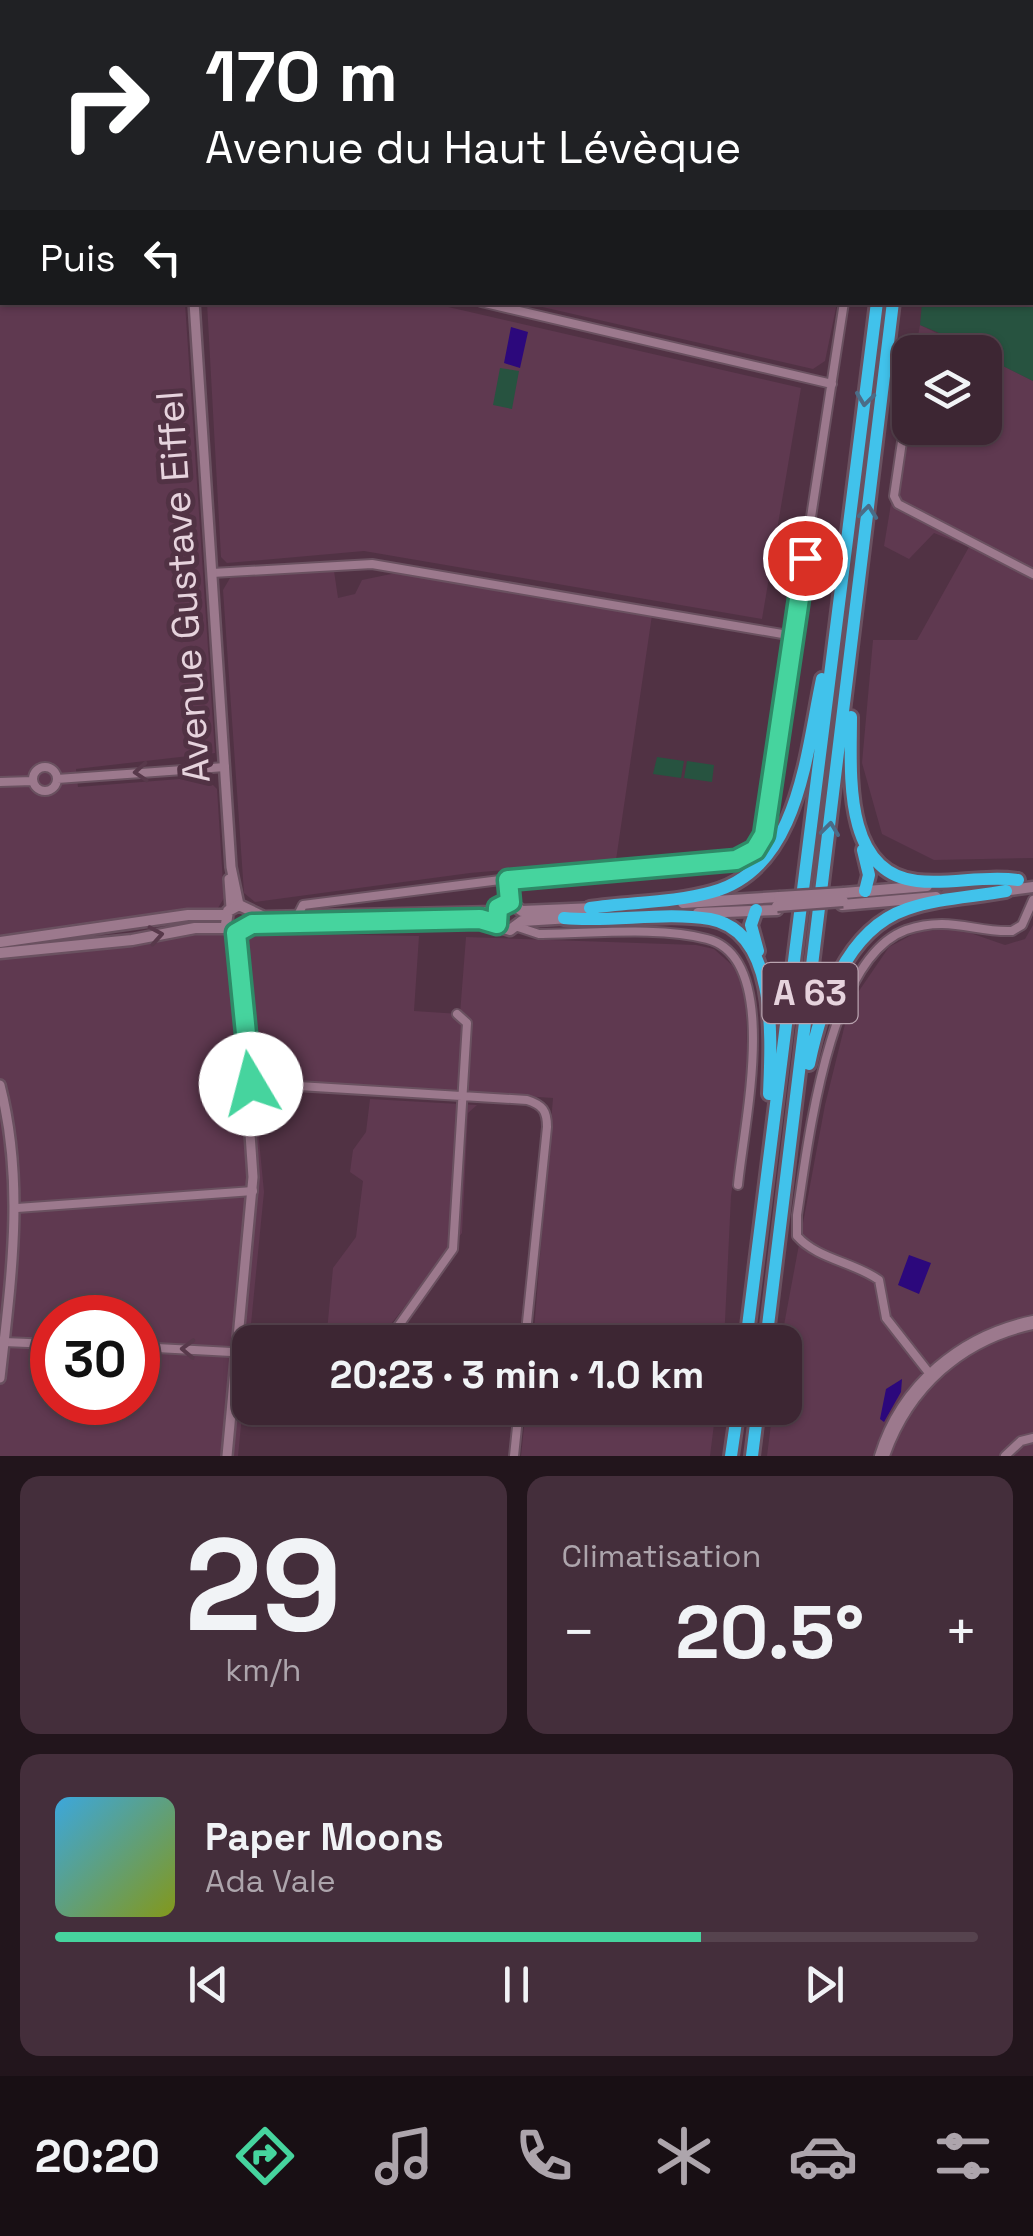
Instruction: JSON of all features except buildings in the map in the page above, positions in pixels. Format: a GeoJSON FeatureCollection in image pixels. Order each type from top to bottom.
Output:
{"type":"FeatureCollection","features":[{"type":"Feature","properties":{"kind":"highway","name":"A 63"},"geometry":{"type":"LineString","coordinates":[[748,1324],[877,305]]}},
{"type":"Feature","properties":{"kind":"highway","name":"A 63"},"geometry":{"type":"LineString","coordinates":[[768,1325],[892,305]]}},
{"type":"Feature","properties":{"kind":"highway"},"geometry":{"type":"LineString","coordinates":[[590,908],[713,892],[746,878],[764,860],[793,802],[840,598]]}},
{"type":"Feature","properties":{"kind":"highway"},"geometry":{"type":"LineString","coordinates":[[853,644],[851,755],[858,828],[870,876],[863,892]]}},
{"type":"Feature","properties":{"kind":"highway"},"geometry":{"type":"LineString","coordinates":[[858,828],[879,865],[898,877],[920,882],[1012,887]]}},
{"type":"Feature","properties":{"kind":"highway"},"geometry":{"type":"LineString","coordinates":[[778,1244],[818,1022],[850,956],[872,929],[907,908],[1012,887]]}},
{"type":"Feature","properties":{"kind":"highway"},"geometry":{"type":"LineString","coordinates":[[748,1324],[768,1114],[767,995],[752,925],[759,910]]}},
{"type":"Feature","properties":{"kind":"highway"},"geometry":{"type":"LineString","coordinates":[[564,918],[696,918],[725,923],[755,954],[767,995]]}},
{"type":"Feature","properties":{"kind":"highway"},"geometry":{"type":"LineString","coordinates":[[731,1456],[736,1425]]}},
{"type":"Feature","properties":{"kind":"highway"},"geometry":{"type":"LineString","coordinates":[[752,1456],[756,1425]]}},
{"type":"Feature","properties":{"kind":"main road"},"geometry":{"type":"LineString","coordinates":[[496,918],[505,930],[521,920],[590,908],[778,904],[1012,887],[1033,879]]}},
{"type":"Feature","properties":{"kind":"main road"},"geometry":{"type":"LineString","coordinates":[[843,898],[863,892],[1033,888]]}},
{"type":"Feature","properties":{"kind":"main road"},"geometry":{"type":"LineString","coordinates":[[0,942],[232,910],[252,919],[480,919],[496,918],[510,902],[521,920]]}},
{"type":"Feature","properties":{"kind":"main road"},"geometry":{"type":"LineString","coordinates":[[521,920],[759,910],[778,904]]}},
{"type":"Feature","properties":{"kind":"main road"},"geometry":{"type":"LineString","coordinates":[[232,910],[232,931]]}},
{"type":"Feature","properties":{"kind":"main road"},"geometry":{"type":"LineString","coordinates":[[0,952],[132,940],[196,928],[232,931],[252,919],[496,918]]}},
{"type":"Feature","properties":{"kind":"street","name":"Avenue Gustave Eiffel"},"geometry":{"type":"LineString","coordinates":[[194,305],[232,910]]}},
{"type":"Feature","properties":{"kind":"street"},"geometry":{"type":"LineString","coordinates":[[494,305],[832,384]]}},
{"type":"Feature","properties":{"kind":"street"},"geometry":{"type":"LineString","coordinates":[[296,916],[303,904],[508,880],[736,860],[755,850],[764,835],[844,305]]}},
{"type":"Feature","properties":{"kind":"street"},"geometry":{"type":"LineString","coordinates":[[902,445],[894,496],[898,504],[1033,574]]}},
{"type":"Feature","properties":{"kind":"street"},"geometry":{"type":"LineString","coordinates":[[212,573],[372,564],[794,636]]}},
{"type":"Feature","properties":{"kind":"street"},"geometry":{"type":"LineString","coordinates":[[0,782],[33,781],[44,791],[52,789],[57,778],[54,771],[44,767],[37,770],[33,781]]}},
{"type":"Feature","properties":{"kind":"street"},"geometry":{"type":"LineString","coordinates":[[57,778],[225,767]]}},
{"type":"Feature","properties":{"kind":"street"},"geometry":{"type":"LineString","coordinates":[[508,880],[510,902]]}},
{"type":"Feature","properties":{"kind":"street"},"geometry":{"type":"LineString","coordinates":[[931,1376],[886,1318],[879,1280],[864,1269],[806,1246],[798,1236],[797,1215],[819,1084],[846,1000],[892,938],[910,928],[961,922],[1012,931],[1022,924],[1031,903],[1012,887]]}},
{"type":"Feature","properties":{"kind":"street"},"geometry":{"type":"LineString","coordinates":[[521,920],[539,934],[697,937],[717,942],[735,956],[750,985],[751,1080],[738,1185]]}},
{"type":"Feature","properties":{"kind":"street"},"geometry":{"type":"LineString","coordinates":[[232,931],[248,1084],[252,1191],[240,1325]]}},
{"type":"Feature","properties":{"kind":"street"},"geometry":{"type":"LineString","coordinates":[[399,1325],[454,1250],[466,1023],[457,1014]]}},
{"type":"Feature","properties":{"kind":"street"},"geometry":{"type":"LineString","coordinates":[[0,1084],[15,1165],[17,1208],[0,1378]]}},
{"type":"Feature","properties":{"kind":"street"},"geometry":{"type":"LineString","coordinates":[[248,1084],[527,1100],[547,1114],[527,1325]]}},
{"type":"Feature","properties":{"kind":"street"},"geometry":{"type":"LineString","coordinates":[[17,1208],[252,1191]]}},
{"type":"Feature","properties":{"kind":"street"},"geometry":{"type":"LineString","coordinates":[[882,1456],[894,1418],[931,1376],[967,1344],[1033,1322]]}},
{"type":"Feature","properties":{"kind":"street"},"geometry":{"type":"LineString","coordinates":[[4,1342],[30,1343]]}},
{"type":"Feature","properties":{"kind":"street"},"geometry":{"type":"LineString","coordinates":[[160,1348],[232,1351]]}},
{"type":"Feature","properties":{"kind":"street"},"geometry":{"type":"LineString","coordinates":[[227,1456],[232,1408]]}},
{"type":"Feature","properties":{"kind":"street"},"geometry":{"type":"LineString","coordinates":[[514,1456],[517,1425]]}},
{"type":"Feature","properties":{"kind":"street"},"geometry":{"type":"LineString","coordinates":[[1005,1456],[1021,1441],[1033,1438]]}},
{"type":"Feature","properties":{"kind":"shaded area"},"geometry":{"type":"Polygon","coordinates":[[[0,305],[185,305],[215,753],[76,769],[78,787],[205,777],[217,789],[224,898],[218,908],[0,936],[0,305]]]}},
{"type":"Feature","properties":{"kind":"shaded area"},"geometry":{"type":"Polygon","coordinates":[[[207,305],[440,305],[801,388],[762,619],[364,551],[227,563],[221,557],[207,305]]]}},
{"type":"Feature","properties":{"kind":"shaded area"},"geometry":{"type":"Polygon","coordinates":[[[534,305],[837,305],[825,361],[813,369],[534,305]]]}},
{"type":"Feature","properties":{"kind":"shaded area"},"geometry":{"type":"Polygon","coordinates":[[[920,325],[941,335],[918,335],[920,325]]]}},
{"type":"Feature","properties":{"kind":"shaded area"},"geometry":{"type":"Polygon","coordinates":[[[511,327],[528,332],[520,368],[504,363],[511,327]]]}},
{"type":"Feature","properties":{"kind":"shaded area"},"geometry":{"type":"Polygon","coordinates":[[[1002,366],[1033,381],[1033,858],[934,860],[882,834],[862,763],[873,640],[917,640],[969,547],[934,533],[909,559],[884,546],[901,445],[1002,445],[1002,366]]]}},
{"type":"Feature","properties":{"kind":"shaded area"},"geometry":{"type":"Polygon","coordinates":[[[334,571],[338,598],[355,594],[362,580],[396,573],[652,615],[616,860],[470,873],[255,902],[244,893],[223,590],[230,578],[334,571]]]}},
{"type":"Feature","properties":{"kind":"shaded area"},"geometry":{"type":"Polygon","coordinates":[[[1033,925],[1033,1456],[767,1456],[771,1425],[802,1425],[802,1325],[784,1325],[825,1105],[850,1004],[889,947],[919,931],[959,929],[1005,945],[1025,939],[1033,925]]]}},
{"type":"Feature","properties":{"kind":"shaded area"},"geometry":{"type":"Polygon","coordinates":[[[224,929],[234,938],[244,937],[248,967],[247,941],[254,933],[419,936],[414,1011],[460,1014],[466,937],[696,945],[714,949],[733,966],[745,987],[748,1076],[731,1196],[725,1325],[534,1325],[553,1098],[253,1078],[264,1192],[251,1325],[232,1325],[232,1425],[241,1425],[238,1456],[0,1456],[0,951],[224,929]]]}},
{"type":"Feature","properties":{"kind":"shaded area"},"geometry":{"type":"Polygon","coordinates":[[[370,1099],[477,1105],[468,1113],[462,1233],[390,1325],[328,1325],[333,1268],[356,1237],[363,1181],[350,1172],[353,1150],[366,1132],[370,1099]]]}},
{"type":"Feature","properties":{"kind":"shaded area"},"geometry":{"type":"Polygon","coordinates":[[[909,1255],[931,1263],[919,1294],[898,1285],[909,1255]]]}},
{"type":"Feature","properties":{"kind":"shaded area"},"geometry":{"type":"Polygon","coordinates":[[[902,1379],[901,1392],[884,1422],[880,1419],[886,1389],[902,1379]]]}},
{"type":"Feature","properties":{"kind":"shaded area"},"geometry":{"type":"Polygon","coordinates":[[[524,1425],[714,1425],[710,1456],[521,1456],[524,1425]]]}},
{"type":"Feature","properties":{"kind":"green space"},"geometry":{"type":"Polygon","coordinates":[[[922,305],[1033,305],[1033,381],[1002,366],[1002,335],[944,335],[920,325],[922,305]]]}},
{"type":"Feature","properties":{"kind":"green space"},"geometry":{"type":"Polygon","coordinates":[[[500,368],[519,371],[512,409],[493,405],[500,368]]]}},
{"type":"Feature","properties":{"kind":"green space"},"geometry":{"type":"Polygon","coordinates":[[[657,757],[684,761],[681,778],[653,774],[657,757]]]}},
{"type":"Feature","properties":{"kind":"green space"},"geometry":{"type":"Polygon","coordinates":[[[687,761],[714,765],[712,782],[684,778],[687,761]]]}},
{"type":"Feature","properties":{"kind":"route"},"geometry":{"type":"LineString","coordinates":[[251,1084],[236,933],[248,930],[252,924],[480,919],[497,924],[498,908],[510,902],[508,880],[736,860],[755,850],[764,835],[805,558]]}}]}
